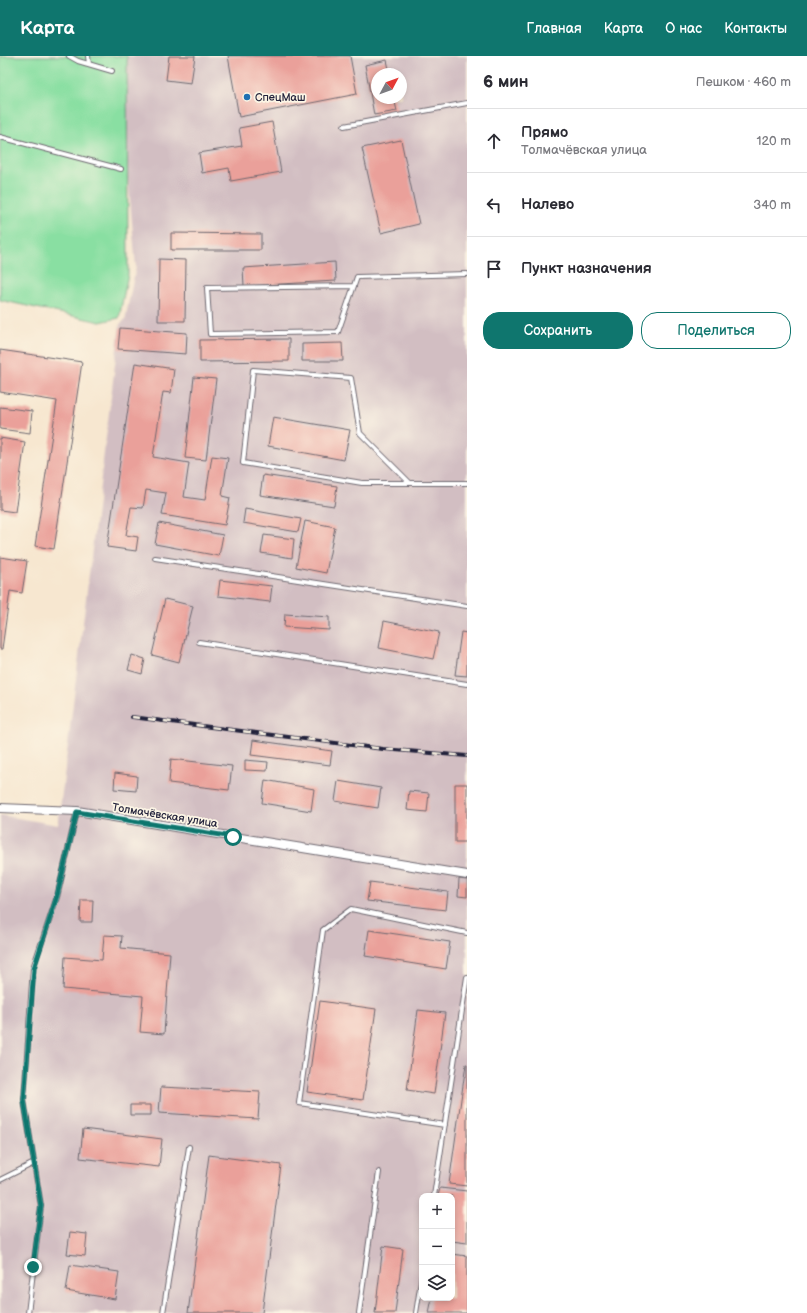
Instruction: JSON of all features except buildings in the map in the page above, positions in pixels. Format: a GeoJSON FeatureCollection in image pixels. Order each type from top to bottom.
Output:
{"type":"FeatureCollection","features":[{"type":"Feature","properties":{"kind":"street","name":"Толмачёвская улица"},"geometry":{"type":"LineString","coordinates":[[0,808],[77,812],[467,875]]}},
{"type":"Feature","properties":{"kind":"lane"},"geometry":{"type":"LineString","coordinates":[[69,56],[78,61],[112,70]]}},
{"type":"Feature","properties":{"kind":"lane"},"geometry":{"type":"LineString","coordinates":[[88,56],[89,64]]}},
{"type":"Feature","properties":{"kind":"lane"},"geometry":{"type":"LineString","coordinates":[[344,126],[467,103]]}},
{"type":"Feature","properties":{"kind":"lane"},"geometry":{"type":"LineString","coordinates":[[0,137],[121,169]]}},
{"type":"Feature","properties":{"kind":"lane"},"geometry":{"type":"LineString","coordinates":[[354,286],[207,288],[210,334],[338,332],[354,286],[357,277],[467,274]]}},
{"type":"Feature","properties":{"kind":"lane"},"geometry":{"type":"LineString","coordinates":[[410,483],[360,433],[351,378],[253,370],[243,463],[362,483],[410,483],[467,483]]}},
{"type":"Feature","properties":{"kind":"lane"},"geometry":{"type":"LineString","coordinates":[[155,558],[467,606]]}},
{"type":"Feature","properties":{"kind":"lane"},"geometry":{"type":"LineString","coordinates":[[199,642],[467,684]]}},
{"type":"Feature","properties":{"kind":"lane"},"geometry":{"type":"LineString","coordinates":[[28,1313],[41,1206],[24,1100],[34,968],[57,896],[77,812]]}},
{"type":"Feature","properties":{"kind":"lane"},"geometry":{"type":"LineString","coordinates":[[445,1125],[299,1102],[323,930],[351,909],[467,933]]}},
{"type":"Feature","properties":{"kind":"lane"},"geometry":{"type":"LineString","coordinates":[[434,1193],[467,977]]}},
{"type":"Feature","properties":{"kind":"lane"},"geometry":{"type":"LineString","coordinates":[[163,1313],[189,1147]]}},
{"type":"Feature","properties":{"kind":"lane"},"geometry":{"type":"LineString","coordinates":[[0,1180],[34,1163]]}},
{"type":"Feature","properties":{"kind":"lane"},"geometry":{"type":"LineString","coordinates":[[359,1313],[379,1172]]}},
{"type":"Feature","properties":{"kind":"lane"},"geometry":{"type":"LineString","coordinates":[[416,1313],[419,1294]]}},
{"type":"Feature","properties":{"kind":"shaded area"},"geometry":{"type":"Polygon","coordinates":[[[117,56],[467,56],[467,1313],[0,1313],[0,815],[58,825],[120,324],[125,320],[136,267],[117,56]]]}},
{"type":"Feature","properties":{"kind":"green space"},"geometry":{"type":"Polygon","coordinates":[[[0,56],[127,56],[128,274],[119,318],[100,322],[0,300],[0,56]]]}},
{"type":"Feature","properties":{"kind":"railway"},"geometry":{"type":"LineString","coordinates":[[132,717],[383,749],[467,756]]}},
{"type":"Feature","properties":{"kind":"place","name":"СпецМаш"},"geometry":{"type":"Point","coordinates":[247,97]}},
{"type":"Feature","properties":{"kind":"route"},"geometry":{"type":"LineString","coordinates":[[33,1267],[41,1206],[24,1100],[34,968],[57,896],[77,812],[233,837]]}}]}
